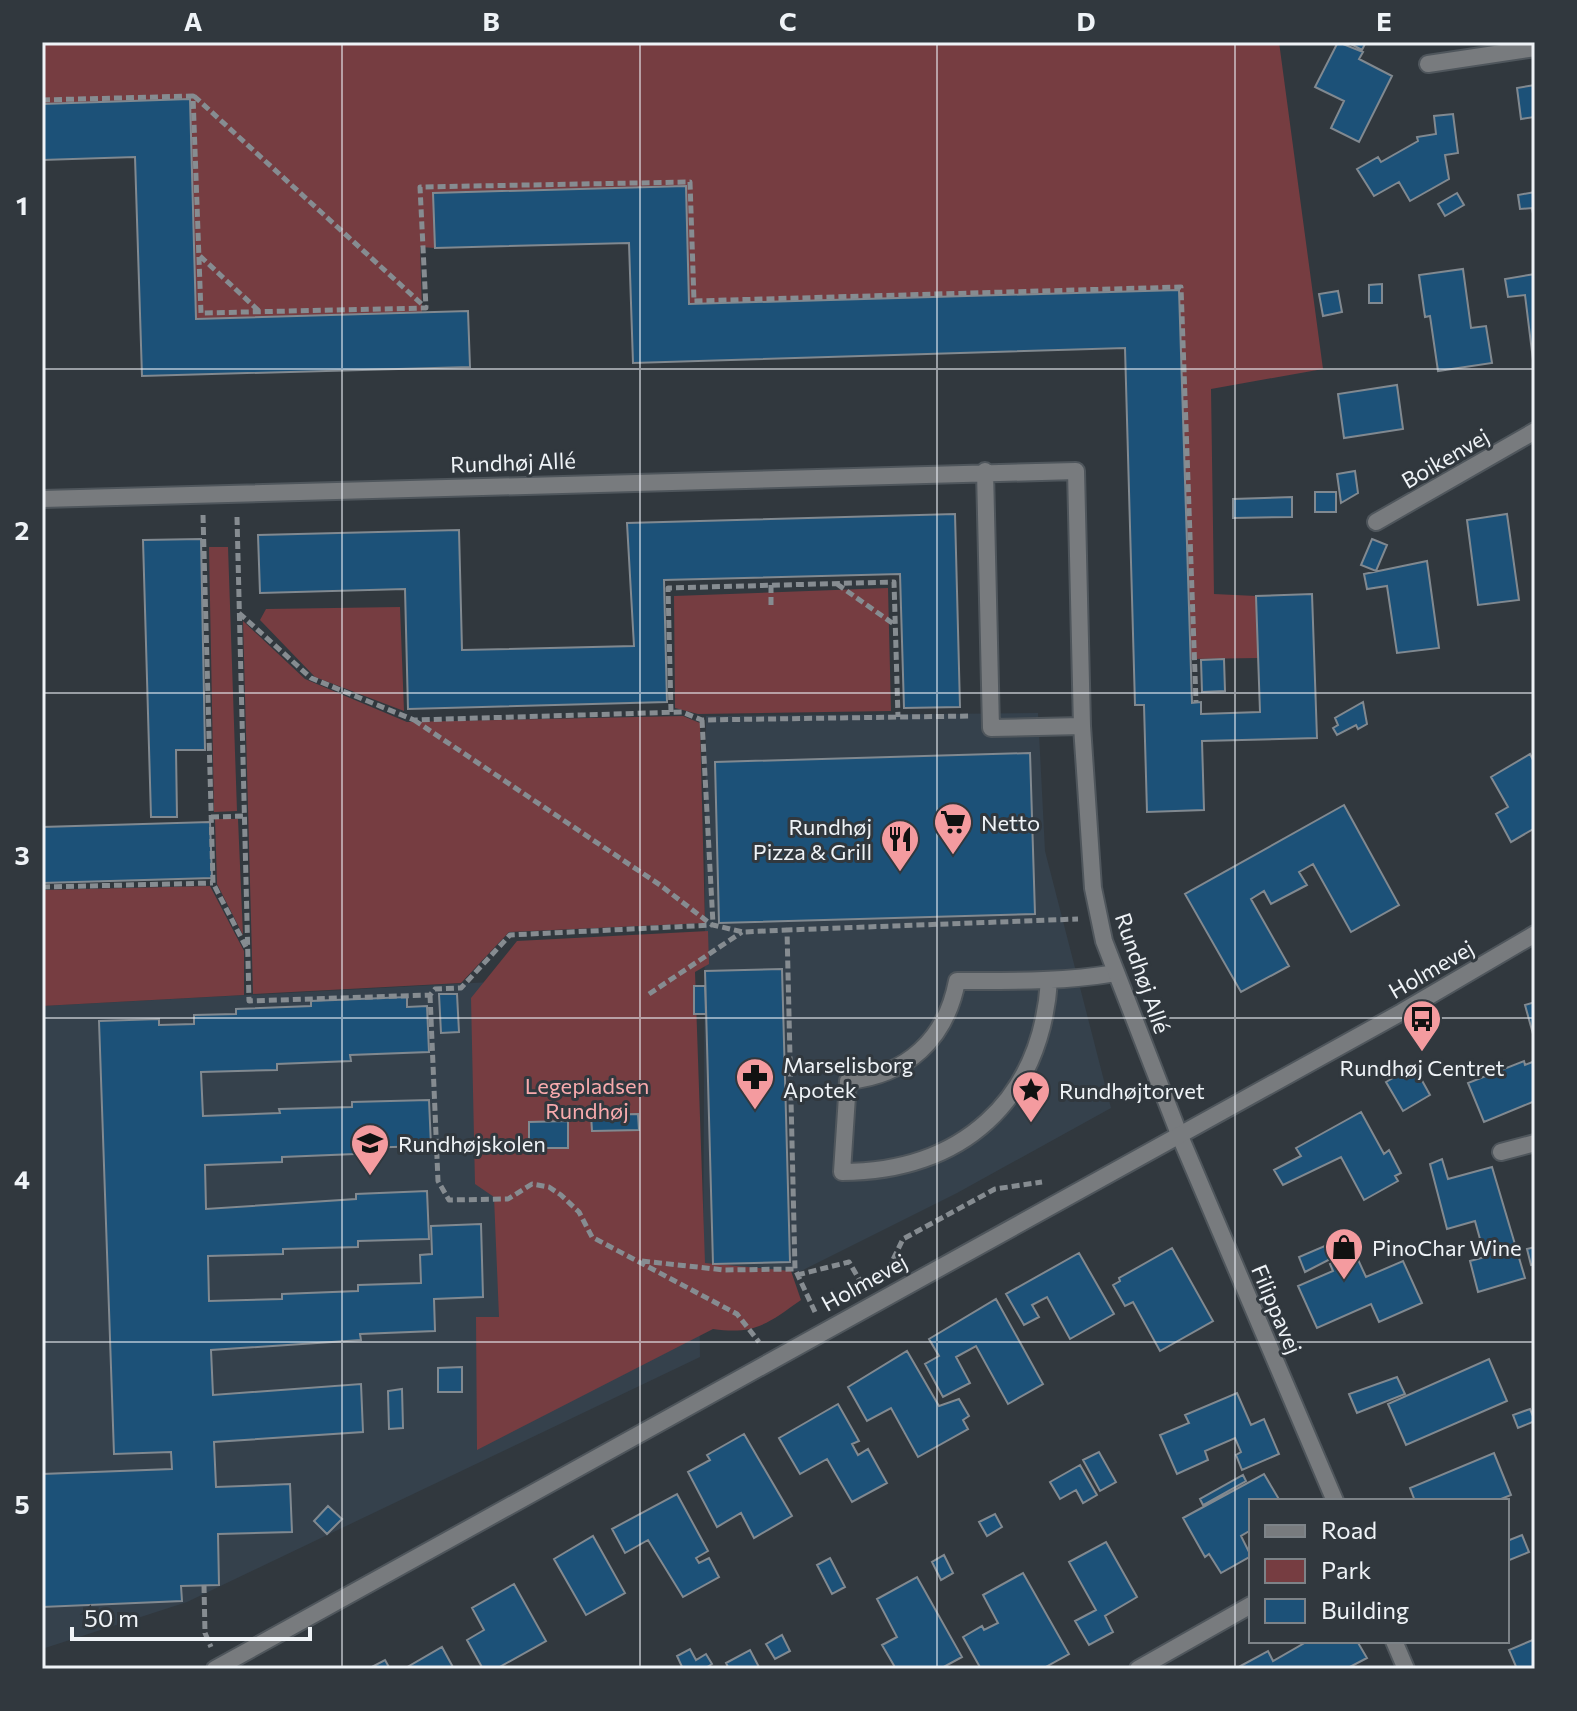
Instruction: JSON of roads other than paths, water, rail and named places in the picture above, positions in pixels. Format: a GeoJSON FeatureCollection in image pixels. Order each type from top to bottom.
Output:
{"type":"FeatureCollection","features":[{"type":"Feature","properties":{"kind":"street"},"geometry":{"type":"LineString","coordinates":[[1428,64],[1535,48]]}},
{"type":"Feature","properties":{"kind":"street","name":"Boikenvej"},"geometry":{"type":"LineString","coordinates":[[1376,522],[1535,431]]}},
{"type":"Feature","properties":{"kind":"street"},"geometry":{"type":"LineString","coordinates":[[985,471],[991,728],[1082,726]]}},
{"type":"Feature","properties":{"kind":"street","name":"Rundhøj Allé"},"geometry":{"type":"LineString","coordinates":[[42,499],[985,471],[1076,471],[1082,726],[1093,888],[1116,973],[1179,1134]]}},
{"type":"Feature","properties":{"kind":"street","name":"Holmevej"},"geometry":{"type":"LineString","coordinates":[[218,1668],[824,1329],[1402,1012],[1535,934]]}},
{"type":"Feature","properties":{"kind":"street"},"geometry":{"type":"LineString","coordinates":[[1049,981],[1042,1034],[1032,1060],[1004,1106],[984,1125],[964,1140],[918,1163],[893,1170],[842,1172],[848,1081],[890,1072],[925,1049],[947,1018],[957,981],[1049,981],[1116,973]]}},
{"type":"Feature","properties":{"kind":"street","name":"Filippavej"},"geometry":{"type":"LineString","coordinates":[[1179,1134],[1334,1499]]}},
{"type":"Feature","properties":{"kind":"street"},"geometry":{"type":"LineString","coordinates":[[1501,1152],[1535,1143]]}},
{"type":"Feature","properties":{"kind":"street"},"geometry":{"type":"LineString","coordinates":[[1138,1669],[1249,1606]]}},
{"type":"Feature","properties":{"kind":"street"},"geometry":{"type":"LineString","coordinates":[[1395,1643],[1406,1669]]}},
{"type":"Feature","properties":{"kind":"place","name":"Netto"},"geometry":{"type":"Point","coordinates":[953,856]}},
{"type":"Feature","properties":{"kind":"place","name":"Rundhøj Pizza & Grill"},"geometry":{"type":"Point","coordinates":[900,873]}},
{"type":"Feature","properties":{"kind":"place","name":"Rundhøj Centret"},"geometry":{"type":"Point","coordinates":[1422,1053]}},
{"type":"Feature","properties":{"kind":"place","name":"Marselisborg Apotek"},"geometry":{"type":"Point","coordinates":[755,1111]}},
{"type":"Feature","properties":{"kind":"place","name":"Rundhøjtorvet"},"geometry":{"type":"Point","coordinates":[1031,1124]}},
{"type":"Feature","properties":{"kind":"place","name":"Rundhøjskolen"},"geometry":{"type":"Point","coordinates":[370,1177]}},
{"type":"Feature","properties":{"kind":"place","name":"PinoChar Wine"},"geometry":{"type":"Point","coordinates":[1344,1281]}},
{"type":"Feature","properties":{"kind":"park label","name":"Legepladsen Rundhøj"},"geometry":{"type":"Point","coordinates":[587,1098]}}]}
